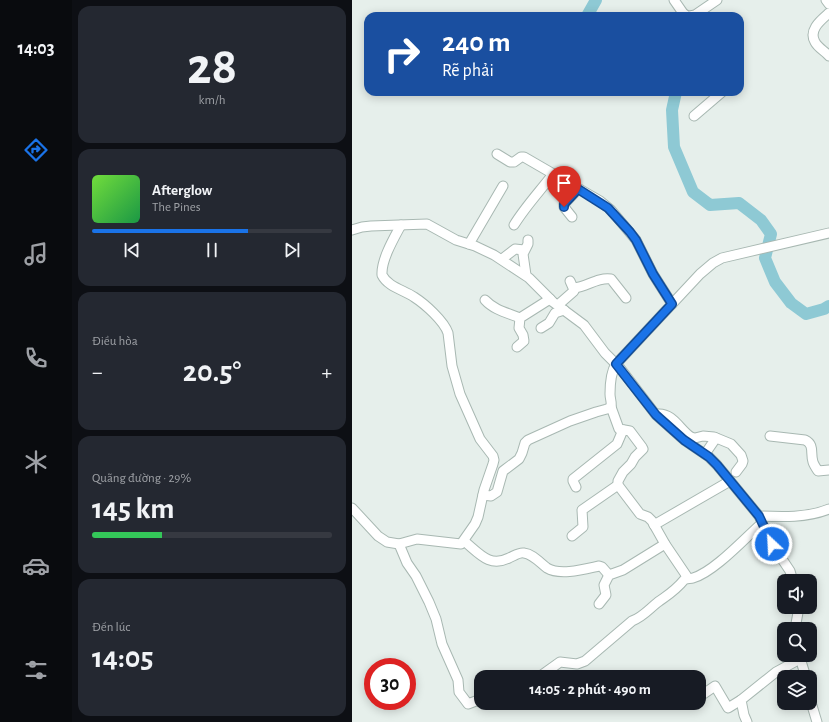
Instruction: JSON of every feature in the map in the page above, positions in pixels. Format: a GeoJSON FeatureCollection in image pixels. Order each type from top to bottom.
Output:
{"type":"FeatureCollection","features":[{"type":"Feature","properties":{"kind":"street"},"geometry":{"type":"LineString","coordinates":[[674,0],[682,12]]}},
{"type":"Feature","properties":{"kind":"street"},"geometry":{"type":"LineString","coordinates":[[698,12],[717,0]]}},
{"type":"Feature","properties":{"kind":"street"},"geometry":{"type":"LineString","coordinates":[[826,0],[829,4]]}},
{"type":"Feature","properties":{"kind":"street"},"geometry":{"type":"LineString","coordinates":[[829,12],[815,27],[813,33],[815,42],[829,56]]}},
{"type":"Feature","properties":{"kind":"street"},"geometry":{"type":"LineString","coordinates":[[694,116],[717,96]]}},
{"type":"Feature","properties":{"kind":"street"},"geometry":{"type":"LineString","coordinates":[[498,154],[510,162],[514,162],[521,157],[524,157],[608,208],[632,235],[641,249],[653,274],[672,304]]}},
{"type":"Feature","properties":{"kind":"street"},"geometry":{"type":"LineString","coordinates":[[514,225],[527,205],[534,199],[553,174]]}},
{"type":"Feature","properties":{"kind":"street"},"geometry":{"type":"LineString","coordinates":[[469,244],[503,186]]}},
{"type":"Feature","properties":{"kind":"street"},"geometry":{"type":"LineString","coordinates":[[572,217],[564,207],[564,204],[578,189]]}},
{"type":"Feature","properties":{"kind":"street"},"geometry":{"type":"LineString","coordinates":[[352,230],[371,226],[427,224],[456,240],[469,244],[502,259],[526,275],[558,305],[584,325],[656,415],[684,440],[713,460],[760,519],[772,544],[791,574]]}},
{"type":"Feature","properties":{"kind":"street"},"geometry":{"type":"LineString","coordinates":[[352,508],[381,539],[399,544],[414,540],[460,544],[464,541],[478,517],[483,494],[493,464],[493,458],[480,439],[460,394],[452,366],[447,330],[426,305],[388,282],[382,274],[382,268],[389,249],[401,225]]}},
{"type":"Feature","properties":{"kind":"street"},"geometry":{"type":"LineString","coordinates":[[572,536],[583,526],[582,510],[618,485],[618,481],[623,472],[643,449],[630,431],[620,430],[611,407],[611,382],[613,370],[616,364],[712,263],[722,258],[739,253],[808,239],[829,233]]}},
{"type":"Feature","properties":{"kind":"street"},"geometry":{"type":"LineString","coordinates":[[526,275],[523,256],[528,240]]}},
{"type":"Feature","properties":{"kind":"street"},"geometry":{"type":"LineString","coordinates":[[502,259],[515,248],[524,250]]}},
{"type":"Feature","properties":{"kind":"street"},"geometry":{"type":"LineString","coordinates":[[485,300],[498,310],[520,318],[558,305],[572,294],[574,290],[572,284],[580,288],[600,280],[611,279],[626,298]]}},
{"type":"Feature","properties":{"kind":"street"},"geometry":{"type":"LineString","coordinates":[[541,328],[549,323],[558,305]]}},
{"type":"Feature","properties":{"kind":"street"},"geometry":{"type":"LineString","coordinates":[[517,347],[524,341],[523,335],[519,328],[520,318]]}},
{"type":"Feature","properties":{"kind":"street"},"geometry":{"type":"LineString","coordinates":[[483,494],[491,496],[497,492],[503,471],[519,459],[525,442],[570,421],[611,407]]}},
{"type":"Feature","properties":{"kind":"street"},"geometry":{"type":"LineString","coordinates":[[656,415],[666,415],[691,437],[695,438],[705,436],[716,438],[731,444],[741,455],[743,460],[736,472]]}},
{"type":"Feature","properties":{"kind":"street"},"geometry":{"type":"LineString","coordinates":[[576,487],[573,479],[617,444],[623,430]]}},
{"type":"Feature","properties":{"kind":"street"},"geometry":{"type":"LineString","coordinates":[[770,436],[805,440],[809,442],[812,445],[812,461],[814,466],[818,471],[829,470]]}},
{"type":"Feature","properties":{"kind":"street"},"geometry":{"type":"LineString","coordinates":[[704,454],[716,438]]}},
{"type":"Feature","properties":{"kind":"street"},"geometry":{"type":"LineString","coordinates":[[654,525],[730,481]]}},
{"type":"Feature","properties":{"kind":"street"},"geometry":{"type":"LineString","coordinates":[[618,485],[640,514],[649,518],[688,578]]}},
{"type":"Feature","properties":{"kind":"street"},"geometry":{"type":"LineString","coordinates":[[549,670],[560,662],[577,664],[585,661],[632,620],[640,618],[657,603],[676,590],[684,580],[688,578],[692,579],[714,565],[760,519],[807,515],[829,510]]}},
{"type":"Feature","properties":{"kind":"street"},"geometry":{"type":"LineString","coordinates":[[464,541],[486,559],[493,562],[506,560],[523,552],[532,556],[553,570],[570,571],[599,566],[602,567],[609,575]]}},
{"type":"Feature","properties":{"kind":"street"},"geometry":{"type":"LineString","coordinates":[[399,544],[407,563],[416,576],[429,602],[436,619],[442,644],[458,680],[459,692],[468,704],[474,702]]}},
{"type":"Feature","properties":{"kind":"street"},"geometry":{"type":"LineString","coordinates":[[599,604],[606,595],[604,585],[609,575],[623,570],[665,544]]}},
{"type":"Feature","properties":{"kind":"street"},"geometry":{"type":"LineString","coordinates":[[706,692],[715,686],[728,708],[741,700],[776,672],[792,662]]}},
{"type":"Feature","properties":{"kind":"street"},"geometry":{"type":"LineString","coordinates":[[741,700],[745,721]]}},
{"type":"Feature","properties":{"kind":"street"},"geometry":{"type":"LineString","coordinates":[[813,710],[816,722]]}},
{"type":"Feature","properties":{"kind":"waterway"},"geometry":{"type":"LineString","coordinates":[[589,12],[596,0]]}},
{"type":"Feature","properties":{"kind":"waterway"},"geometry":{"type":"LineString","coordinates":[[675,96],[672,110],[674,147],[693,192],[710,205],[739,203],[761,220],[771,234],[765,258],[775,282],[791,303],[806,314],[829,306]]}},
{"type":"Feature","properties":{"kind":"route"},"geometry":{"type":"LineString","coordinates":[[564,207],[564,204],[578,189],[600,201],[611,210],[636,240],[647,264],[672,304],[616,364],[656,415],[684,440],[709,457],[717,465],[759,516],[772,544]]}}]}
